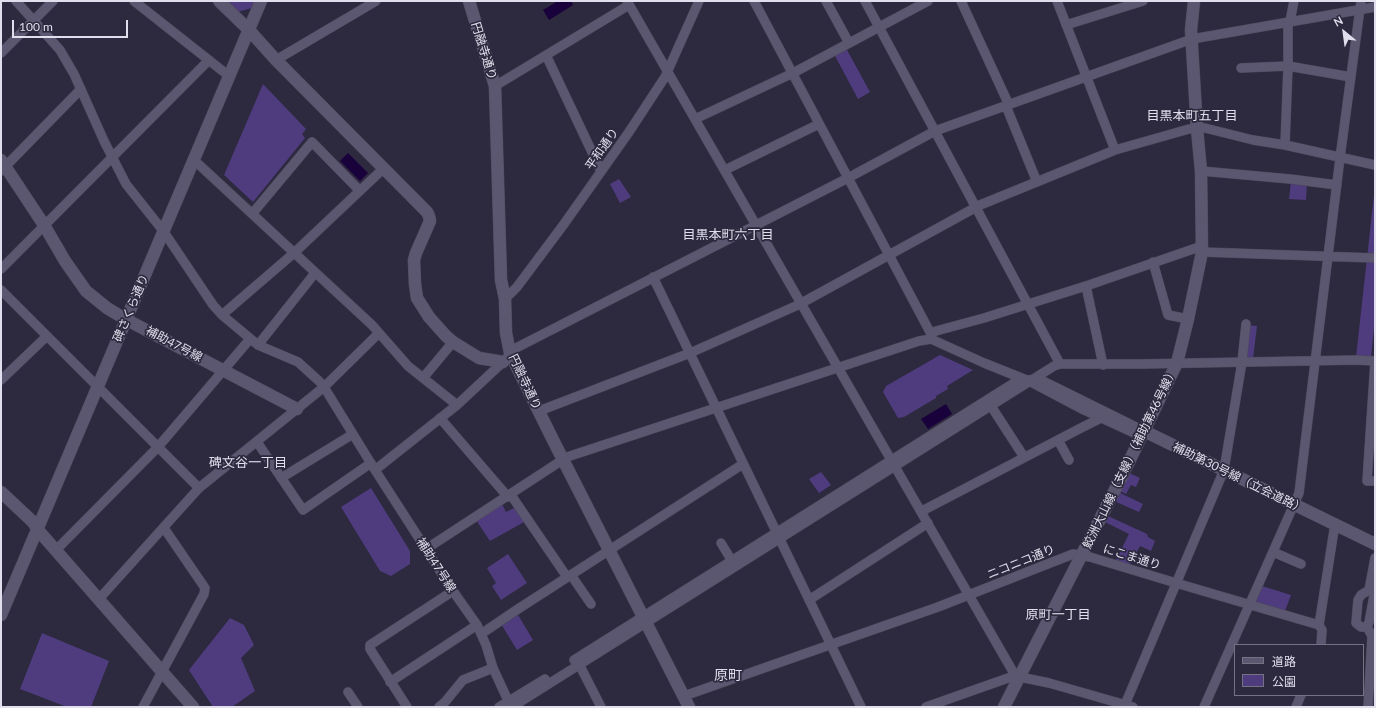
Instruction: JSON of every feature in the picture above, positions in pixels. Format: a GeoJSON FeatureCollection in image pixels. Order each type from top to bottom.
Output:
{"type":"FeatureCollection","features":[{"type":"Feature","properties":{"kind":"street","name":"補助47号線"},"geometry":{"type":"LineString","coordinates":[[16,1],[60,50],[74,74],[126,184],[164,232],[213,305],[222,315],[258,345],[298,362],[324,387],[373,467],[453,591],[477,625],[492,668],[511,705]]}},
{"type":"Feature","properties":{"kind":"street"},"geometry":{"type":"LineString","coordinates":[[1,53],[53,1]]}},
{"type":"Feature","properties":{"kind":"street"},"geometry":{"type":"LineString","coordinates":[[134,1],[229,76]]}},
{"type":"Feature","properties":{"kind":"street"},"geometry":{"type":"LineString","coordinates":[[218,1],[249,30],[276,60],[424,209],[429,216],[430,221],[414,260],[414,284],[417,298],[429,317],[453,342],[479,358],[502,362]]}},
{"type":"Feature","properties":{"kind":"street","name":"碑さくら通り"},"geometry":{"type":"LineString","coordinates":[[1,615],[261,1]]}},
{"type":"Feature","properties":{"kind":"street"},"geometry":{"type":"LineString","coordinates":[[276,60],[376,1]]}},
{"type":"Feature","properties":{"kind":"street","name":"円融寺通り"},"geometry":{"type":"LineString","coordinates":[[469,1],[495,86],[501,280],[505,299],[506,333],[510,353],[686,702]]}},
{"type":"Feature","properties":{"kind":"street"},"geometry":{"type":"LineString","coordinates":[[754,1],[931,336],[984,362],[1029,381],[1101,418],[1134,433],[1144,431]]}},
{"type":"Feature","properties":{"kind":"street"},"geometry":{"type":"LineString","coordinates":[[826,1],[849,43]]}},
{"type":"Feature","properties":{"kind":"street"},"geometry":{"type":"LineString","coordinates":[[865,1],[1060,364]]}},
{"type":"Feature","properties":{"kind":"street"},"geometry":{"type":"LineString","coordinates":[[695,119],[793,73],[928,1]]}},
{"type":"Feature","properties":{"kind":"street"},"geometry":{"type":"LineString","coordinates":[[961,1],[1008,105],[1037,182]]}},
{"type":"Feature","properties":{"kind":"street"},"geometry":{"type":"LineString","coordinates":[[1057,1],[1114,150]]}},
{"type":"Feature","properties":{"kind":"street"},"geometry":{"type":"LineString","coordinates":[[1066,25],[1143,1]]}},
{"type":"Feature","properties":{"kind":"street","name":"鮫洲大山線（支線）（補助第46号線）"},"geometry":{"type":"LineString","coordinates":[[1004,707],[1144,431],[1176,363],[1188,319],[1202,249],[1201,171],[1191,26],[1194,1]]}},
{"type":"Feature","properties":{"kind":"street"},"geometry":{"type":"LineString","coordinates":[[1285,145],[1289,21],[1294,1]]}},
{"type":"Feature","properties":{"kind":"street","name":"平和通り"},"geometry":{"type":"LineString","coordinates":[[505,299],[526,276],[629,132],[668,73],[697,2]]}},
{"type":"Feature","properties":{"kind":"street"},"geometry":{"type":"LineString","coordinates":[[495,86],[628,3],[1018,677]]}},
{"type":"Feature","properties":{"kind":"street"},"geometry":{"type":"LineString","coordinates":[[1204,707],[1299,493],[1360,6]]}},
{"type":"Feature","properties":{"kind":"street"},"geometry":{"type":"LineString","coordinates":[[257,442],[303,510],[373,467],[440,418],[457,405],[516,348],[935,132],[1192,39],[1360,6],[1375,7]]}},
{"type":"Feature","properties":{"kind":"street"},"geometry":{"type":"LineString","coordinates":[[546,55],[601,171]]}},
{"type":"Feature","properties":{"kind":"street"},"geometry":{"type":"LineString","coordinates":[[1,269],[209,60]]}},
{"type":"Feature","properties":{"kind":"street"},"geometry":{"type":"LineString","coordinates":[[1241,68],[1288,66],[1351,77]]}},
{"type":"Feature","properties":{"kind":"street"},"geometry":{"type":"LineString","coordinates":[[2,166],[81,89]]}},
{"type":"Feature","properties":{"kind":"street"},"geometry":{"type":"LineString","coordinates":[[725,170],[819,124]]}},
{"type":"Feature","properties":{"kind":"street"},"geometry":{"type":"LineString","coordinates":[[539,411],[690,353],[801,303],[976,208],[1114,150],[1189,129],[1205,128],[1253,140],[1285,145],[1375,165]]}},
{"type":"Feature","properties":{"kind":"street"},"geometry":{"type":"LineString","coordinates":[[252,214],[312,142],[360,191]]}},
{"type":"Feature","properties":{"kind":"street"},"geometry":{"type":"LineString","coordinates":[[194,160],[372,325],[408,366],[457,405]]}},
{"type":"Feature","properties":{"kind":"street","name":"補助47号線"},"geometry":{"type":"LineString","coordinates":[[2,166],[44,226],[65,261],[86,291],[107,308],[127,320],[297,409]]}},
{"type":"Feature","properties":{"kind":"street"},"geometry":{"type":"LineString","coordinates":[[222,315],[294,253],[384,168]]}},
{"type":"Feature","properties":{"kind":"street"},"geometry":{"type":"LineString","coordinates":[[1201,171],[1337,185]]}},
{"type":"Feature","properties":{"kind":"street"},"geometry":{"type":"LineString","coordinates":[[426,549],[563,460],[600,446],[840,369],[919,341],[931,336],[936,331],[1028,305],[1153,262],[1202,249],[1254,254],[1375,258]]}},
{"type":"Feature","properties":{"kind":"street"},"geometry":{"type":"LineString","coordinates":[[1245,253],[1254,254]]}},
{"type":"Feature","properties":{"kind":"street"},"geometry":{"type":"LineString","coordinates":[[1153,262],[1168,315],[1188,319]]}},
{"type":"Feature","properties":{"kind":"street"},"geometry":{"type":"LineString","coordinates":[[258,345],[315,273]]}},
{"type":"Feature","properties":{"kind":"street"},"geometry":{"type":"LineString","coordinates":[[653,277],[861,707]]}},
{"type":"Feature","properties":{"kind":"street"},"geometry":{"type":"LineString","coordinates":[[1086,286],[1103,365]]}},
{"type":"Feature","properties":{"kind":"street"},"geometry":{"type":"LineString","coordinates":[[1,290],[199,488]]}},
{"type":"Feature","properties":{"kind":"street"},"geometry":{"type":"LineString","coordinates":[[926,707],[1011,677],[1049,683],[1127,706],[1176,583],[1224,470],[1242,362],[1246,324]]}},
{"type":"Feature","properties":{"kind":"street"},"geometry":{"type":"LineString","coordinates":[[99,599],[199,488],[324,387],[379,333]]}},
{"type":"Feature","properties":{"kind":"street"},"geometry":{"type":"LineString","coordinates":[[1,380],[47,336]]}},
{"type":"Feature","properties":{"kind":"street"},"geometry":{"type":"LineString","coordinates":[[56,550],[158,447],[250,339]]}},
{"type":"Feature","properties":{"kind":"street"},"geometry":{"type":"LineString","coordinates":[[423,378],[453,342]]}},
{"type":"Feature","properties":{"kind":"street"},"geometry":{"type":"LineString","coordinates":[[499,707],[511,705],[578,661],[894,463],[991,406],[1054,366],[1060,364],[1103,365],[1358,360],[1375,361],[1367,480],[1375,481]]}},
{"type":"Feature","properties":{"kind":"street"},"geometry":{"type":"LineString","coordinates":[[894,463],[1017,381],[1039,379],[1144,431]]}},
{"type":"Feature","properties":{"kind":"street"},"geometry":{"type":"LineString","coordinates":[[991,406],[1024,457]]}},
{"type":"Feature","properties":{"kind":"street"},"geometry":{"type":"LineString","coordinates":[[440,418],[509,496],[591,604]]}},
{"type":"Feature","properties":{"kind":"street"},"geometry":{"type":"LineString","coordinates":[[922,511],[1101,418]]}},
{"type":"Feature","properties":{"kind":"street","name":"補助第30号線（立会道路）"},"geometry":{"type":"LineString","coordinates":[[1144,431],[1375,544]]}},
{"type":"Feature","properties":{"kind":"street"},"geometry":{"type":"LineString","coordinates":[[281,478],[353,434]]}},
{"type":"Feature","properties":{"kind":"street"},"geometry":{"type":"LineString","coordinates":[[1058,440],[1069,460]]}},
{"type":"Feature","properties":{"kind":"street"},"geometry":{"type":"LineString","coordinates":[[481,634],[743,464]]}},
{"type":"Feature","properties":{"kind":"street"},"geometry":{"type":"LineString","coordinates":[[1,492],[33,522],[38,530],[193,707]]}},
{"type":"Feature","properties":{"kind":"street"},"geometry":{"type":"LineString","coordinates":[[810,600],[928,522]]}},
{"type":"Feature","properties":{"kind":"street"},"geometry":{"type":"LineString","coordinates":[[1321,644],[1322,630],[1319,624],[1334,524]]}},
{"type":"Feature","properties":{"kind":"street"},"geometry":{"type":"LineString","coordinates":[[143,707],[204,594],[205,588],[164,528]]}},
{"type":"Feature","properties":{"kind":"street"},"geometry":{"type":"LineString","coordinates":[[644,620],[732,561],[778,536]]}},
{"type":"Feature","properties":{"kind":"street"},"geometry":{"type":"LineString","coordinates":[[721,543],[732,561]]}},
{"type":"Feature","properties":{"kind":"street"},"geometry":{"type":"LineString","coordinates":[[1273,552],[1301,564]]}},
{"type":"Feature","properties":{"kind":"street","name":"ニコニコ通り"},"geometry":{"type":"LineString","coordinates":[[686,702],[831,645],[970,595],[1073,554],[1082,555]]}},
{"type":"Feature","properties":{"kind":"street","name":"にこま通り"},"geometry":{"type":"LineString","coordinates":[[1082,555],[1319,624]]}},
{"type":"Feature","properties":{"kind":"street"},"geometry":{"type":"LineString","coordinates":[[1367,627],[1361,627],[1356,623],[1356,616],[1358,600],[1361,595],[1369,590],[1375,558]]}},
{"type":"Feature","properties":{"kind":"street"},"geometry":{"type":"LineString","coordinates":[[1368,707],[1372,636],[1367,627],[1375,590]]}},
{"type":"Feature","properties":{"kind":"street"},"geometry":{"type":"LineString","coordinates":[[407,707],[370,649],[370,645],[453,591]]}},
{"type":"Feature","properties":{"kind":"street"},"geometry":{"type":"LineString","coordinates":[[390,682],[477,625]]}},
{"type":"Feature","properties":{"kind":"street"},"geometry":{"type":"LineString","coordinates":[[578,661],[601,707]]}},
{"type":"Feature","properties":{"kind":"street"},"geometry":{"type":"LineString","coordinates":[[439,707],[463,680],[492,668]]}},
{"type":"Feature","properties":{"kind":"street"},"geometry":{"type":"LineString","coordinates":[[348,692],[358,707]]}},
{"type":"Feature","properties":{"kind":"street"},"geometry":{"type":"LineString","coordinates":[[1296,707],[1301,696]]}},
{"type":"Feature","properties":{"kind":"green space"},"geometry":{"type":"Polygon","coordinates":[[[226,1],[256,1],[252,8],[237,12],[226,1]]]}},
{"type":"Feature","properties":{"kind":"green space"},"geometry":{"type":"Polygon","coordinates":[[[846,48],[870,92],[858,99],[834,54],[846,48]]]}},
{"type":"Feature","properties":{"kind":"green space"},"geometry":{"type":"Polygon","coordinates":[[[263,84],[306,129],[302,134],[305,138],[253,202],[224,175],[263,84]]]}},
{"type":"Feature","properties":{"kind":"green space"},"geometry":{"type":"Polygon","coordinates":[[[619,179],[631,197],[620,203],[610,184],[619,179]]]}},
{"type":"Feature","properties":{"kind":"green space"},"geometry":{"type":"Polygon","coordinates":[[[1291,181],[1307,183],[1306,200],[1289,199],[1291,181]]]}},
{"type":"Feature","properties":{"kind":"green space"},"geometry":{"type":"Polygon","coordinates":[[[1375,186],[1375,318],[1371,357],[1356,357],[1375,186]]]}},
{"type":"Feature","properties":{"kind":"green space"},"geometry":{"type":"Polygon","coordinates":[[[1247,325],[1257,326],[1253,359],[1244,359],[1247,325]]]}},
{"type":"Feature","properties":{"kind":"green space"},"geometry":{"type":"Polygon","coordinates":[[[940,355],[973,370],[947,386],[948,389],[936,396],[936,398],[904,417],[898,418],[883,392],[886,386],[940,355]]]}},
{"type":"Feature","properties":{"kind":"green space"},"geometry":{"type":"Polygon","coordinates":[[[821,472],[831,485],[819,493],[809,479],[821,472]]]}},
{"type":"Feature","properties":{"kind":"green space"},"geometry":{"type":"Polygon","coordinates":[[[1127,472],[1140,478],[1136,487],[1131,485],[1126,494],[1118,490],[1127,472]]]}},
{"type":"Feature","properties":{"kind":"green space"},"geometry":{"type":"Polygon","coordinates":[[[371,488],[410,551],[410,564],[391,576],[380,571],[341,507],[371,488]]]}},
{"type":"Feature","properties":{"kind":"green space"},"geometry":{"type":"Polygon","coordinates":[[[1118,492],[1143,504],[1139,512],[1114,501],[1118,492]]]}},
{"type":"Feature","properties":{"kind":"green space"},"geometry":{"type":"Polygon","coordinates":[[[502,504],[506,512],[514,508],[519,512],[524,522],[490,541],[476,520],[502,504]]]}},
{"type":"Feature","properties":{"kind":"green space"},"geometry":{"type":"Polygon","coordinates":[[[1106,515],[1147,534],[1148,537],[1155,541],[1151,551],[1140,546],[1129,566],[1115,562],[1129,534],[1103,521],[1106,515]]]}},
{"type":"Feature","properties":{"kind":"green space"},"geometry":{"type":"Polygon","coordinates":[[[508,554],[527,583],[501,600],[492,586],[496,583],[487,568],[508,554]]]}},
{"type":"Feature","properties":{"kind":"green space"},"geometry":{"type":"Polygon","coordinates":[[[1262,586],[1291,595],[1285,611],[1255,602],[1262,586]]]}},
{"type":"Feature","properties":{"kind":"green space"},"geometry":{"type":"Polygon","coordinates":[[[517,613],[533,640],[517,650],[501,624],[517,613]]]}},
{"type":"Feature","properties":{"kind":"green space"},"geometry":{"type":"Polygon","coordinates":[[[230,618],[244,625],[254,645],[241,658],[255,691],[232,707],[213,707],[189,670],[230,618]]]}},
{"type":"Feature","properties":{"kind":"green space"},"geometry":{"type":"Polygon","coordinates":[[[42,633],[109,661],[91,707],[67,707],[20,689],[42,633]]]}},
{"type":"Feature","properties":{"kind":"shaded area"},"geometry":{"type":"Polygon","coordinates":[[[558,1],[571,1],[573,5],[549,20],[543,10],[558,1]]]}},
{"type":"Feature","properties":{"kind":"shaded area"},"geometry":{"type":"Polygon","coordinates":[[[348,153],[368,173],[360,181],[340,161],[348,153]]]}},
{"type":"Feature","properties":{"kind":"shaded area"},"geometry":{"type":"Polygon","coordinates":[[[946,404],[952,414],[928,429],[921,419],[946,404]]]}},
{"type":"Feature","properties":{"kind":"district","name":"目黒本町五丁目"},"geometry":{"type":"Point","coordinates":[1192,116]}},
{"type":"Feature","properties":{"kind":"district","name":"目黒本町六丁目"},"geometry":{"type":"Point","coordinates":[728,235]}},
{"type":"Feature","properties":{"kind":"district","name":"碑文谷一丁目"},"geometry":{"type":"Point","coordinates":[248,463]}},
{"type":"Feature","properties":{"kind":"district","name":"原町一丁目"},"geometry":{"type":"Point","coordinates":[1058,615]}},
{"type":"Feature","properties":{"kind":"district","name":"原町"},"geometry":{"type":"Point","coordinates":[728,675]}}]}
